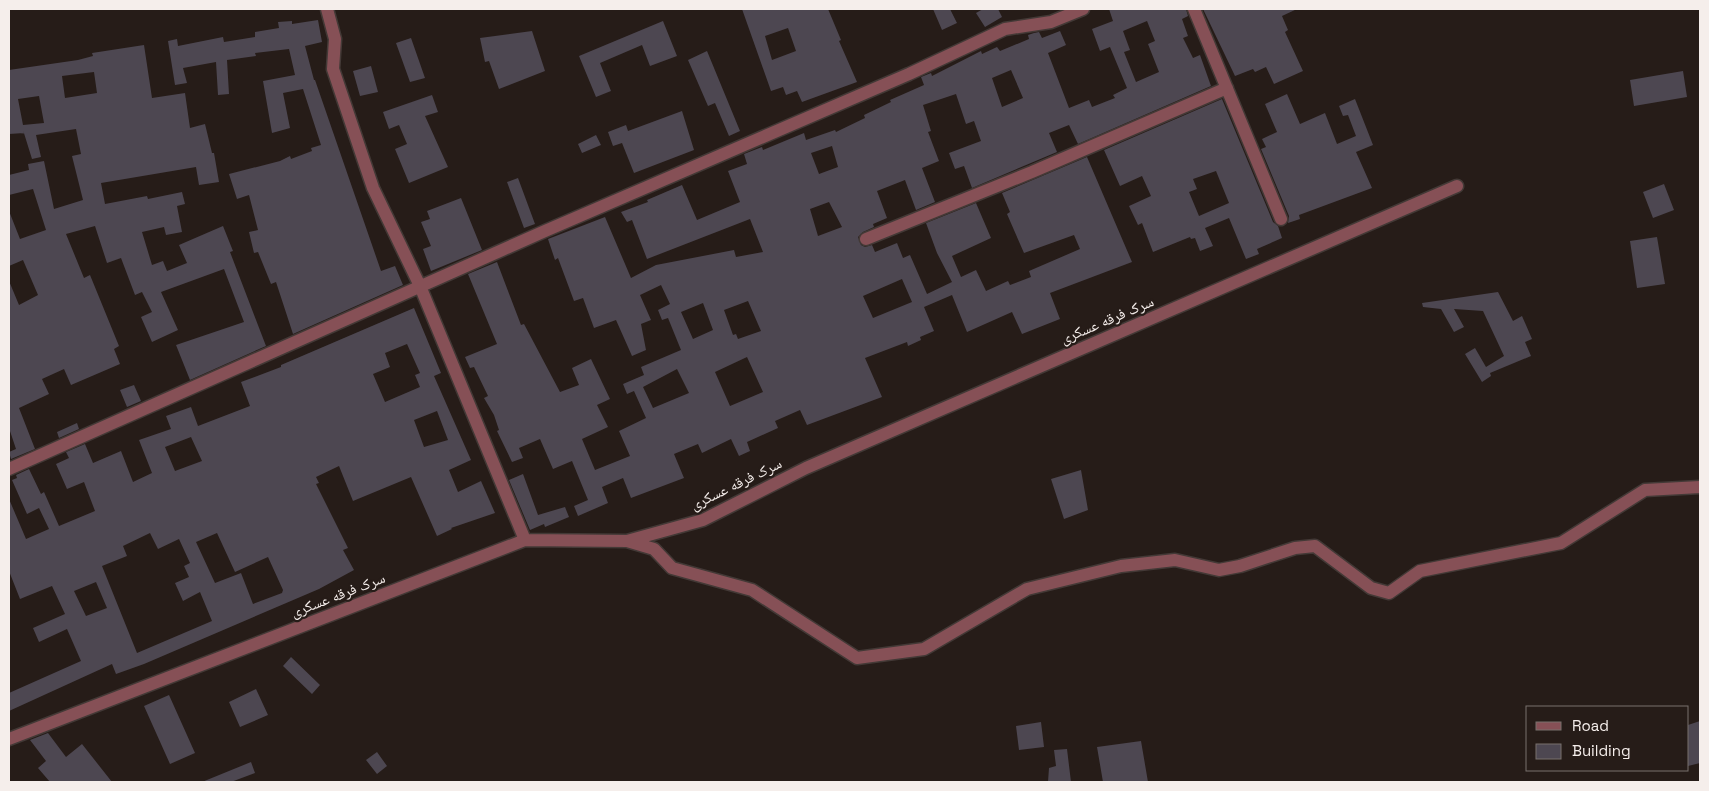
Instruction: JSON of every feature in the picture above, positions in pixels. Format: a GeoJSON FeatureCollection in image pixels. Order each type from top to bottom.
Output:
{"type":"FeatureCollection","features":[{"type":"Feature","properties":{"kind":"street"},"geometry":{"type":"LineString","coordinates":[[327,9],[335,39],[333,69],[373,188],[420,286],[525,540]]}},
{"type":"Feature","properties":{"kind":"street"},"geometry":{"type":"LineString","coordinates":[[9,469],[420,286],[908,74],[1005,29],[1051,22],[1083,9]]}},
{"type":"Feature","properties":{"kind":"street"},"geometry":{"type":"LineString","coordinates":[[1194,9],[1281,219]]}},
{"type":"Feature","properties":{"kind":"street"},"geometry":{"type":"LineString","coordinates":[[866,239],[1032,172],[1227,88]]}},
{"type":"Feature","properties":{"kind":"street","name":"سرک فرقه عسکری"},"geometry":{"type":"LineString","coordinates":[[9,739],[525,540],[627,541],[703,520],[806,468],[1457,186]]}},
{"type":"Feature","properties":{"kind":"street"},"geometry":{"type":"LineString","coordinates":[[627,541],[654,549],[672,568],[752,590],[857,658],[924,649],[1027,589],[1120,566],[1175,560],[1219,570],[1240,566],[1295,548],[1315,546],[1371,588],[1389,593],[1420,571],[1561,543],[1645,490],[1700,487]]}},
{"type":"Feature","properties":{"kind":"building"},"geometry":{"type":"Polygon","coordinates":[[[742,9],[828,9],[841,40],[839,41],[857,82],[802,102],[797,91],[786,95],[783,87],[771,91],[742,9]],[[788,28],[765,36],[772,60],[796,51],[788,28]]]}},
{"type":"Feature","properties":{"kind":"building"},"geometry":{"type":"Polygon","coordinates":[[[933,9],[950,9],[957,23],[942,30],[933,9]]]}},
{"type":"Feature","properties":{"kind":"building"},"geometry":{"type":"Polygon","coordinates":[[[983,9],[998,9],[1002,17],[985,27],[976,13],[983,9]]]}},
{"type":"Feature","properties":{"kind":"building"},"geometry":{"type":"Polygon","coordinates":[[[1109,9],[1186,9],[1188,16],[1182,19],[1188,36],[1183,38],[1193,58],[1200,55],[1211,86],[1078,144],[1069,125],[1049,133],[1057,152],[972,188],[964,166],[955,169],[949,153],[981,141],[974,121],[966,124],[956,94],[923,105],[931,131],[928,132],[939,161],[922,168],[935,202],[916,210],[905,180],[877,191],[887,218],[873,224],[874,227],[863,232],[858,237],[861,245],[865,247],[872,245],[875,252],[897,243],[903,258],[910,255],[927,294],[952,282],[937,253],[926,223],[976,203],[991,238],[952,256],[961,277],[976,270],[986,291],[1008,281],[1010,285],[1031,277],[1029,271],[1080,249],[1074,235],[1024,253],[1007,214],[1010,212],[1002,193],[1087,157],[1132,262],[1050,293],[1060,319],[1022,334],[1012,312],[967,332],[952,295],[924,307],[934,331],[920,337],[921,340],[908,346],[907,342],[865,358],[882,397],[807,425],[800,410],[775,421],[778,428],[747,442],[750,451],[739,456],[731,439],[702,453],[698,444],[674,454],[684,478],[631,498],[623,478],[602,487],[608,503],[578,516],[574,506],[588,500],[572,461],[553,469],[540,439],[519,448],[523,458],[512,462],[497,431],[499,430],[494,415],[484,398],[488,396],[474,367],[470,368],[465,357],[497,344],[468,274],[497,262],[521,325],[524,324],[560,392],[579,385],[572,368],[591,359],[610,399],[597,405],[608,427],[582,439],[595,470],[630,456],[619,431],[646,418],[634,391],[627,394],[623,384],[644,375],[641,367],[681,350],[668,318],[662,320],[658,310],[670,304],[661,285],[640,295],[651,320],[641,324],[646,350],[632,356],[616,320],[594,328],[583,298],[574,301],[558,258],[555,260],[548,239],[605,217],[631,278],[656,265],[734,250],[736,257],[763,252],[750,219],[647,259],[632,220],[627,222],[621,212],[648,202],[647,200],[682,185],[697,220],[740,202],[728,171],[747,164],[744,154],[762,147],[763,150],[804,133],[806,140],[835,130],[836,132],[865,118],[864,115],[891,102],[890,100],[924,85],[921,77],[931,73],[932,76],[981,51],[982,54],[997,47],[1000,51],[1029,39],[1028,35],[1034,33],[1039,32],[1042,38],[1060,31],[1066,45],[1048,53],[1069,108],[1089,100],[1092,107],[1115,98],[1113,95],[1127,88],[1110,47],[1100,51],[1092,29],[1113,21],[1109,9]],[[1147,21],[1123,31],[1130,50],[1124,52],[1136,82],[1159,72],[1148,44],[1155,41],[1147,21]],[[1011,70],[992,78],[1002,107],[1023,98],[1011,70]],[[832,146],[811,153],[819,174],[838,167],[832,146]],[[829,202],[810,209],[818,236],[842,227],[829,202]],[[902,279],[863,296],[873,318],[912,302],[902,279]],[[748,301],[724,310],[733,335],[736,334],[738,339],[761,331],[748,301]],[[703,303],[681,312],[693,339],[713,330],[703,303]],[[747,357],[715,372],[730,406],[763,392],[747,357]],[[677,369],[643,387],[653,408],[689,393],[677,369]]]}},
{"type":"Feature","properties":{"kind":"building"},"geometry":{"type":"Polygon","coordinates":[[[1203,9],[1297,9],[1282,16],[1288,30],[1285,32],[1303,71],[1274,84],[1266,67],[1255,72],[1253,69],[1235,76],[1203,9]]]}},
{"type":"Feature","properties":{"kind":"building"},"geometry":{"type":"Polygon","coordinates":[[[318,20],[322,42],[305,46],[314,80],[381,271],[395,266],[403,285],[293,334],[276,282],[271,284],[258,252],[254,253],[249,232],[258,230],[249,195],[237,199],[229,174],[280,161],[290,156],[291,159],[312,151],[311,148],[321,145],[303,89],[283,93],[290,128],[272,133],[263,81],[295,75],[289,49],[255,53],[256,56],[227,60],[229,94],[218,95],[216,62],[183,68],[187,83],[175,85],[168,41],[177,39],[178,46],[223,37],[224,42],[255,37],[255,32],[279,28],[278,22],[292,21],[292,24],[318,20]]]}},
{"type":"Feature","properties":{"kind":"building"},"geometry":{"type":"Polygon","coordinates":[[[663,21],[677,56],[650,66],[642,45],[600,63],[611,91],[596,97],[579,56],[663,21]]]}},
{"type":"Feature","properties":{"kind":"building"},"geometry":{"type":"Polygon","coordinates":[[[532,31],[545,71],[499,89],[489,61],[485,62],[480,38],[532,31]]]}},
{"type":"Feature","properties":{"kind":"building"},"geometry":{"type":"Polygon","coordinates":[[[411,38],[425,78],[410,82],[396,43],[411,38]]]}},
{"type":"Feature","properties":{"kind":"building"},"geometry":{"type":"Polygon","coordinates":[[[144,45],[152,98],[185,93],[190,128],[205,124],[212,153],[214,153],[219,182],[199,185],[196,167],[101,183],[105,204],[147,196],[148,199],[182,192],[185,204],[177,206],[182,232],[166,235],[164,227],[142,232],[152,265],[163,261],[167,271],[187,263],[179,245],[223,226],[233,251],[230,252],[266,346],[190,380],[176,345],[244,322],[224,269],[161,292],[178,330],[152,342],[141,317],[152,312],[142,292],[135,295],[121,258],[107,263],[95,226],[66,234],[84,278],[90,275],[119,346],[114,349],[120,364],[71,385],[64,369],[42,379],[49,394],[19,408],[35,449],[11,459],[9,452],[16,449],[9,428],[9,281],[19,305],[38,295],[23,260],[9,266],[9,211],[20,239],[46,230],[33,189],[9,195],[9,175],[29,170],[28,164],[44,161],[54,209],[83,200],[72,156],[81,154],[76,129],[36,135],[41,157],[32,159],[24,133],[9,134],[9,70],[78,60],[93,56],[92,53],[144,45]],[[94,72],[62,76],[65,98],[97,93],[94,72]],[[39,96],[18,99],[23,125],[44,123],[39,96]]]}},
{"type":"Feature","properties":{"kind":"building"},"geometry":{"type":"Polygon","coordinates":[[[707,51],[740,131],[729,136],[715,103],[708,106],[688,60],[707,51]]]}},
{"type":"Feature","properties":{"kind":"building"},"geometry":{"type":"Polygon","coordinates":[[[371,66],[378,92],[360,96],[353,71],[371,66]]]}},
{"type":"Feature","properties":{"kind":"building"},"geometry":{"type":"Polygon","coordinates":[[[1683,71],[1687,97],[1634,106],[1630,80],[1683,71]]]}},
{"type":"Feature","properties":{"kind":"building"},"geometry":{"type":"Polygon","coordinates":[[[1287,94],[1300,124],[1325,113],[1337,144],[1356,136],[1348,115],[1343,116],[1339,106],[1355,99],[1373,145],[1356,152],[1372,188],[1299,215],[1300,219],[1288,223],[1289,216],[1261,149],[1266,147],[1262,139],[1277,132],[1265,104],[1287,94]]]}},
{"type":"Feature","properties":{"kind":"building"},"geometry":{"type":"Polygon","coordinates":[[[432,95],[438,112],[425,116],[448,167],[409,183],[395,149],[407,144],[399,125],[389,129],[383,112],[432,95]]]}},
{"type":"Feature","properties":{"kind":"building"},"geometry":{"type":"Polygon","coordinates":[[[1222,99],[1273,222],[1278,226],[1282,238],[1257,249],[1259,254],[1246,259],[1229,218],[1205,228],[1213,246],[1200,251],[1195,238],[1191,239],[1190,237],[1153,252],[1142,223],[1138,225],[1129,206],[1151,196],[1142,176],[1120,186],[1104,150],[1222,99]],[[1216,171],[1193,179],[1197,189],[1189,192],[1199,216],[1229,203],[1216,171]]]}},
{"type":"Feature","properties":{"kind":"building"},"geometry":{"type":"Polygon","coordinates":[[[682,111],[694,150],[634,173],[622,143],[613,146],[608,132],[626,125],[628,131],[682,111]]]}},
{"type":"Feature","properties":{"kind":"building"},"geometry":{"type":"Polygon","coordinates":[[[596,135],[601,145],[582,153],[578,144],[596,135]]]}},
{"type":"Feature","properties":{"kind":"building"},"geometry":{"type":"Polygon","coordinates":[[[518,178],[535,224],[524,228],[507,182],[518,178]]]}},
{"type":"Feature","properties":{"kind":"building"},"geometry":{"type":"Polygon","coordinates":[[[1664,184],[1674,210],[1653,218],[1643,192],[1664,184]]]}},
{"type":"Feature","properties":{"kind":"building"},"geometry":{"type":"Polygon","coordinates":[[[461,198],[482,250],[431,271],[423,249],[431,246],[421,222],[430,219],[427,211],[461,198]]]}},
{"type":"Feature","properties":{"kind":"building"},"geometry":{"type":"Polygon","coordinates":[[[1657,237],[1665,284],[1637,288],[1630,241],[1657,237]]]}},
{"type":"Feature","properties":{"kind":"building"},"geometry":{"type":"Polygon","coordinates":[[[1498,292],[1513,321],[1522,316],[1532,339],[1525,342],[1531,356],[1490,373],[1491,376],[1482,382],[1465,354],[1475,348],[1486,367],[1504,356],[1483,311],[1454,309],[1464,327],[1454,332],[1441,309],[1423,307],[1422,303],[1498,292]]]}},
{"type":"Feature","properties":{"kind":"building"},"geometry":{"type":"Polygon","coordinates":[[[414,308],[441,373],[434,376],[471,460],[449,470],[458,492],[481,481],[495,513],[451,528],[437,536],[411,477],[353,501],[339,466],[316,477],[319,483],[316,484],[348,548],[343,550],[354,570],[319,589],[144,664],[116,674],[112,664],[9,711],[9,693],[81,661],[67,629],[39,642],[33,628],[65,614],[52,586],[20,599],[9,571],[9,499],[26,539],[49,529],[39,508],[27,514],[12,480],[17,478],[16,475],[29,469],[41,494],[44,492],[59,526],[95,511],[84,482],[67,489],[56,464],[69,458],[66,452],[85,444],[93,463],[121,451],[133,482],[152,473],[139,440],[171,429],[166,416],[191,407],[198,426],[250,406],[241,382],[281,367],[281,365],[414,308]],[[407,344],[385,353],[390,367],[373,374],[385,402],[420,387],[415,375],[420,373],[407,344]],[[437,411],[414,420],[424,447],[448,440],[437,411]],[[191,437],[165,447],[175,471],[202,461],[191,437]],[[150,533],[123,546],[127,556],[102,566],[137,653],[212,621],[200,592],[183,601],[175,583],[189,577],[184,566],[190,563],[179,539],[158,549],[150,533]],[[217,533],[196,542],[215,583],[241,573],[253,604],[282,593],[283,590],[268,557],[235,572],[217,533]],[[96,582],[74,591],[86,616],[107,608],[96,582]]]}},
{"type":"Feature","properties":{"kind":"building"},"geometry":{"type":"Polygon","coordinates":[[[134,385],[141,401],[127,407],[120,390],[134,385]]]}},
{"type":"Feature","properties":{"kind":"building"},"geometry":{"type":"Polygon","coordinates":[[[77,423],[79,429],[59,438],[57,432],[77,423]]]}},
{"type":"Feature","properties":{"kind":"building"},"geometry":{"type":"Polygon","coordinates":[[[1081,470],[1088,510],[1064,519],[1051,479],[1081,470]]]}},
{"type":"Feature","properties":{"kind":"building"},"geometry":{"type":"Polygon","coordinates":[[[523,474],[538,515],[565,507],[569,517],[545,527],[544,524],[530,530],[509,480],[523,474]]]}},
{"type":"Feature","properties":{"kind":"building"},"geometry":{"type":"Polygon","coordinates":[[[291,657],[320,685],[312,694],[283,666],[291,657]]]}},
{"type":"Feature","properties":{"kind":"building"},"geometry":{"type":"Polygon","coordinates":[[[256,689],[268,715],[240,727],[229,702],[256,689]]]}},
{"type":"Feature","properties":{"kind":"building"},"geometry":{"type":"Polygon","coordinates":[[[169,695],[195,753],[170,764],[144,706],[169,695]]]}},
{"type":"Feature","properties":{"kind":"building"},"geometry":{"type":"Polygon","coordinates":[[[1700,721],[1700,763],[1689,766],[1689,725],[1700,721]]]}},
{"type":"Feature","properties":{"kind":"building"},"geometry":{"type":"Polygon","coordinates":[[[1041,722],[1044,747],[1019,750],[1016,726],[1041,722]]]}},
{"type":"Feature","properties":{"kind":"building"},"geometry":{"type":"Polygon","coordinates":[[[48,733],[66,757],[82,744],[112,782],[50,782],[38,768],[46,761],[30,740],[48,733]]]}},
{"type":"Feature","properties":{"kind":"building"},"geometry":{"type":"Polygon","coordinates":[[[1141,741],[1148,782],[1103,782],[1097,747],[1141,741]]]}},
{"type":"Feature","properties":{"kind":"building"},"geometry":{"type":"Polygon","coordinates":[[[1067,749],[1071,782],[1048,782],[1049,768],[1056,766],[1054,750],[1067,749]]]}},
{"type":"Feature","properties":{"kind":"building"},"geometry":{"type":"Polygon","coordinates":[[[377,752],[387,766],[377,774],[366,760],[377,752]]]}},
{"type":"Feature","properties":{"kind":"building"},"geometry":{"type":"Polygon","coordinates":[[[251,762],[255,773],[231,782],[202,782],[251,762]]]}}]}
